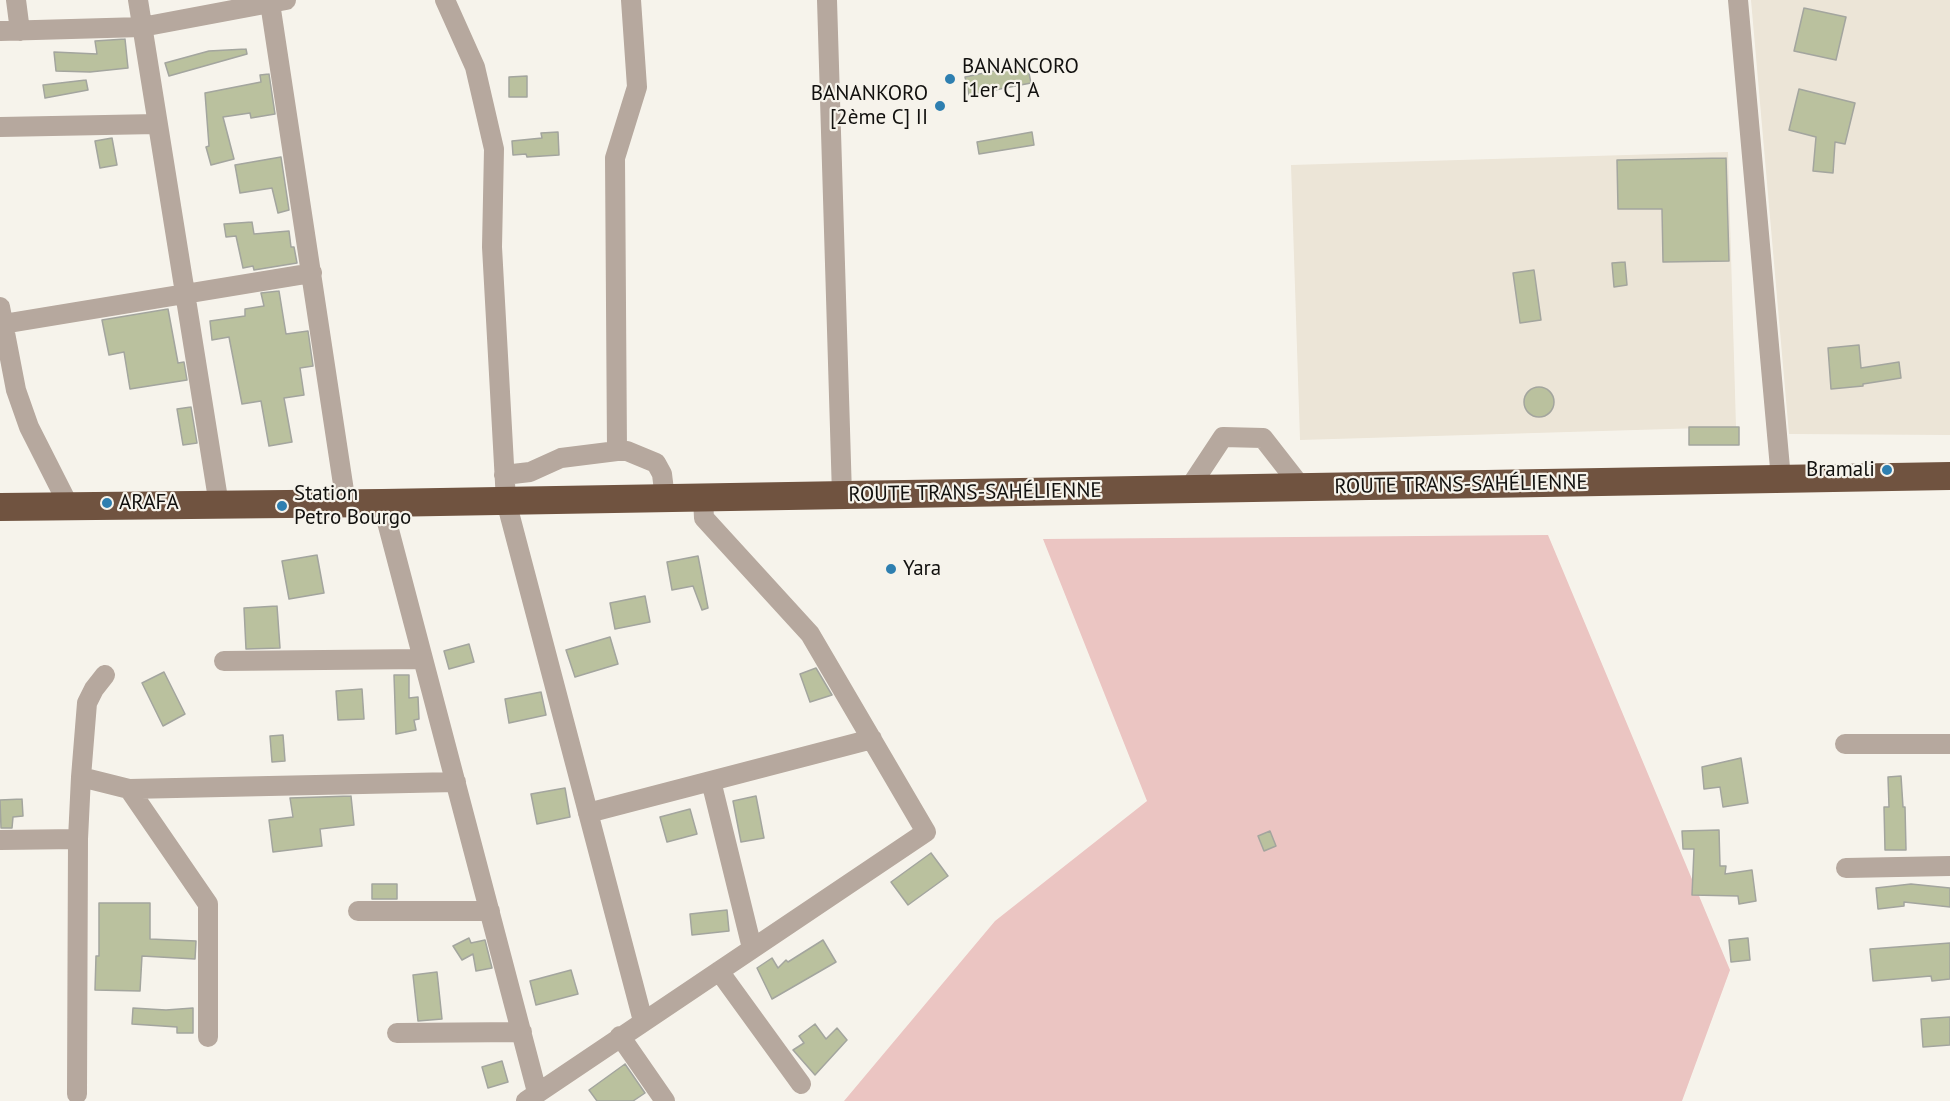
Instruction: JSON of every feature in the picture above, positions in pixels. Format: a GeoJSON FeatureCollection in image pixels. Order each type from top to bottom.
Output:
{"type":"FeatureCollection","features":[{"type":"Feature","properties":{"kind":"highway","name":"ROUTE TRANS-SAHÉLIENNE"},"geometry":{"type":"LineString","coordinates":[[0,507],[382,503],[505,488],[665,499],[1950,476]]}},
{"type":"Feature","properties":{"kind":"street"},"geometry":{"type":"LineString","coordinates":[[16,0],[20,30]]}},
{"type":"Feature","properties":{"kind":"street"},"geometry":{"type":"LineString","coordinates":[[138,0],[219,505]]}},
{"type":"Feature","properties":{"kind":"street"},"geometry":{"type":"LineString","coordinates":[[445,0],[475,67],[494,149],[492,247],[505,488],[643,1022]]}},
{"type":"Feature","properties":{"kind":"street"},"geometry":{"type":"LineString","coordinates":[[617,451],[615,158],[637,87],[631,0]]}},
{"type":"Feature","properties":{"kind":"street"},"geometry":{"type":"LineString","coordinates":[[827,0],[842,495]]}},
{"type":"Feature","properties":{"kind":"street"},"geometry":{"type":"LineString","coordinates":[[1738,0],[1781,480]]}},
{"type":"Feature","properties":{"kind":"street"},"geometry":{"type":"LineString","coordinates":[[0,31],[142,27],[278,2],[312,273],[346,504]]}},
{"type":"Feature","properties":{"kind":"street"},"geometry":{"type":"LineString","coordinates":[[0,127],[157,124]]}},
{"type":"Feature","properties":{"kind":"street"},"geometry":{"type":"LineString","coordinates":[[69,506],[29,428],[16,390],[2,315],[185,294],[312,273]]}},
{"type":"Feature","properties":{"kind":"street"},"geometry":{"type":"LineString","coordinates":[[1188,490],[1223,437],[1263,438],[1302,488]]}},
{"type":"Feature","properties":{"kind":"street"},"geometry":{"type":"LineString","coordinates":[[505,488],[530,472],[561,458],[627,451],[656,463],[662,474],[665,499]]}},
{"type":"Feature","properties":{"kind":"street"},"geometry":{"type":"LineString","coordinates":[[382,503],[522,1032],[532,1096],[926,832],[810,634],[704,518],[703,498]]}},
{"type":"Feature","properties":{"kind":"street"},"geometry":{"type":"LineString","coordinates":[[224,662],[423,659]]}},
{"type":"Feature","properties":{"kind":"street"},"geometry":{"type":"LineString","coordinates":[[76,1094],[78,839],[81,777],[87,703],[105,675]]}},
{"type":"Feature","properties":{"kind":"street"},"geometry":{"type":"LineString","coordinates":[[588,813],[872,739]]}},
{"type":"Feature","properties":{"kind":"street"},"geometry":{"type":"LineString","coordinates":[[1845,744],[1950,744]]}},
{"type":"Feature","properties":{"kind":"street"},"geometry":{"type":"LineString","coordinates":[[81,777],[129,789],[456,782]]}},
{"type":"Feature","properties":{"kind":"street"},"geometry":{"type":"LineString","coordinates":[[711,781],[752,948]]}},
{"type":"Feature","properties":{"kind":"street"},"geometry":{"type":"LineString","coordinates":[[129,789],[208,904],[208,1036]]}},
{"type":"Feature","properties":{"kind":"street"},"geometry":{"type":"LineString","coordinates":[[0,840],[78,839]]}},
{"type":"Feature","properties":{"kind":"street"},"geometry":{"type":"LineString","coordinates":[[1846,868],[1950,866]]}},
{"type":"Feature","properties":{"kind":"street"},"geometry":{"type":"LineString","coordinates":[[358,911],[490,911]]}},
{"type":"Feature","properties":{"kind":"street"},"geometry":{"type":"LineString","coordinates":[[719,971],[801,1084]]}},
{"type":"Feature","properties":{"kind":"street"},"geometry":{"type":"LineString","coordinates":[[397,1034],[522,1032]]}},
{"type":"Feature","properties":{"kind":"street"},"geometry":{"type":"LineString","coordinates":[[620,1036],[665,1101]]}},
{"type":"Feature","properties":{"kind":"shaded area"},"geometry":{"type":"Polygon","coordinates":[[[1751,0],[1950,0],[1950,435],[1789,434],[1751,0]]]}},
{"type":"Feature","properties":{"kind":"shaded area"},"geometry":{"type":"Polygon","coordinates":[[[1728,152],[1736,427],[1300,440],[1291,165],[1728,152]]]}},
{"type":"Feature","properties":{"kind":"shaded area"},"geometry":{"type":"Polygon","coordinates":[[[1548,535],[1730,970],[1682,1101],[844,1101],[995,921],[1147,801],[1043,539],[1548,535]]]}},
{"type":"Feature","properties":{"kind":"building"},"geometry":{"type":"Polygon","coordinates":[[[1804,8],[1846,17],[1836,60],[1794,51],[1804,8]]]}},
{"type":"Feature","properties":{"kind":"building"},"geometry":{"type":"Polygon","coordinates":[[[125,39],[128,68],[90,72],[56,71],[54,52],[97,54],[95,41],[125,39]]]}},
{"type":"Feature","properties":{"kind":"building"},"geometry":{"type":"Polygon","coordinates":[[[246,49],[247,54],[169,76],[165,63],[209,51],[246,49]]]}},
{"type":"Feature","properties":{"kind":"building"},"geometry":{"type":"Polygon","coordinates":[[[1027,64],[1031,83],[969,95],[965,77],[1027,64]]]}},
{"type":"Feature","properties":{"kind":"building"},"geometry":{"type":"Polygon","coordinates":[[[269,74],[275,114],[251,118],[250,113],[223,117],[234,159],[211,165],[206,147],[209,146],[205,93],[261,82],[260,75],[269,74]]]}},
{"type":"Feature","properties":{"kind":"building"},"geometry":{"type":"Polygon","coordinates":[[[527,76],[527,97],[509,97],[509,77],[527,76]]]}},
{"type":"Feature","properties":{"kind":"building"},"geometry":{"type":"Polygon","coordinates":[[[86,80],[88,90],[45,98],[43,85],[86,80]]]}},
{"type":"Feature","properties":{"kind":"building"},"geometry":{"type":"Polygon","coordinates":[[[1799,89],[1855,103],[1845,144],[1835,142],[1833,173],[1813,171],[1816,137],[1789,130],[1799,89]]]}},
{"type":"Feature","properties":{"kind":"building"},"geometry":{"type":"Polygon","coordinates":[[[558,132],[559,155],[527,157],[526,154],[513,155],[512,141],[542,138],[541,133],[558,132]]]}},
{"type":"Feature","properties":{"kind":"building"},"geometry":{"type":"Polygon","coordinates":[[[1032,132],[1034,145],[979,154],[977,142],[1032,132]]]}},
{"type":"Feature","properties":{"kind":"building"},"geometry":{"type":"Polygon","coordinates":[[[112,138],[117,165],[100,168],[95,141],[112,138]]]}},
{"type":"Feature","properties":{"kind":"building"},"geometry":{"type":"Polygon","coordinates":[[[281,157],[289,210],[278,213],[272,188],[240,193],[235,165],[281,157]]]}},
{"type":"Feature","properties":{"kind":"building"},"geometry":{"type":"Polygon","coordinates":[[[1726,158],[1729,261],[1663,262],[1662,209],[1618,209],[1617,160],[1726,158]]]}},
{"type":"Feature","properties":{"kind":"building"},"geometry":{"type":"Polygon","coordinates":[[[252,222],[254,234],[289,231],[291,247],[294,247],[297,263],[254,270],[253,266],[243,268],[236,236],[226,237],[224,224],[252,222]]]}},
{"type":"Feature","properties":{"kind":"building"},"geometry":{"type":"Polygon","coordinates":[[[1625,262],[1627,285],[1614,287],[1612,263],[1625,262]]]}},
{"type":"Feature","properties":{"kind":"building"},"geometry":{"type":"Polygon","coordinates":[[[1534,270],[1541,320],[1520,323],[1513,273],[1534,270]]]}},
{"type":"Feature","properties":{"kind":"building"},"geometry":{"type":"Polygon","coordinates":[[[279,291],[286,334],[308,331],[313,366],[300,368],[304,395],[284,398],[292,442],[269,446],[261,401],[242,404],[229,337],[212,340],[210,321],[245,316],[245,309],[264,306],[261,293],[279,291]]]}},
{"type":"Feature","properties":{"kind":"building"},"geometry":{"type":"Polygon","coordinates":[[[168,309],[178,363],[184,362],[187,380],[130,389],[124,352],[109,355],[102,320],[168,309]]]}},
{"type":"Feature","properties":{"kind":"building"},"geometry":{"type":"Polygon","coordinates":[[[1859,345],[1861,368],[1899,362],[1901,378],[1863,384],[1863,386],[1831,389],[1828,348],[1859,345]]]}},
{"type":"Feature","properties":{"kind":"building"},"geometry":{"type":"Polygon","coordinates":[[[1539,387],[1550,391],[1554,402],[1550,413],[1539,417],[1528,413],[1524,402],[1528,391],[1539,387]]]}},
{"type":"Feature","properties":{"kind":"building"},"geometry":{"type":"Polygon","coordinates":[[[191,407],[197,443],[183,445],[177,409],[191,407]]]}},
{"type":"Feature","properties":{"kind":"building"},"geometry":{"type":"Polygon","coordinates":[[[1689,427],[1739,427],[1739,445],[1689,445],[1689,427]]]}},
{"type":"Feature","properties":{"kind":"building"},"geometry":{"type":"Polygon","coordinates":[[[317,555],[324,593],[289,599],[282,561],[317,555]]]}},
{"type":"Feature","properties":{"kind":"building"},"geometry":{"type":"Polygon","coordinates":[[[698,556],[708,608],[702,610],[693,586],[672,590],[667,562],[698,556]]]}},
{"type":"Feature","properties":{"kind":"building"},"geometry":{"type":"Polygon","coordinates":[[[645,596],[650,622],[615,629],[610,603],[645,596]]]}},
{"type":"Feature","properties":{"kind":"building"},"geometry":{"type":"Polygon","coordinates":[[[277,606],[280,648],[246,649],[244,608],[277,606]]]}},
{"type":"Feature","properties":{"kind":"building"},"geometry":{"type":"Polygon","coordinates":[[[610,637],[618,664],[575,677],[566,650],[610,637]]]}},
{"type":"Feature","properties":{"kind":"building"},"geometry":{"type":"Polygon","coordinates":[[[469,644],[474,662],[449,669],[444,651],[469,644]]]}},
{"type":"Feature","properties":{"kind":"building"},"geometry":{"type":"Polygon","coordinates":[[[816,668],[832,695],[810,702],[800,674],[816,668]]]}},
{"type":"Feature","properties":{"kind":"building"},"geometry":{"type":"Polygon","coordinates":[[[164,672],[185,714],[163,726],[142,683],[164,672]]]}},
{"type":"Feature","properties":{"kind":"building"},"geometry":{"type":"Polygon","coordinates":[[[394,675],[409,675],[409,698],[418,697],[419,719],[414,720],[416,730],[396,734],[394,675]]]}},
{"type":"Feature","properties":{"kind":"building"},"geometry":{"type":"Polygon","coordinates":[[[362,689],[364,719],[338,720],[336,691],[362,689]]]}},
{"type":"Feature","properties":{"kind":"building"},"geometry":{"type":"Polygon","coordinates":[[[541,692],[546,715],[509,723],[505,699],[541,692]]]}},
{"type":"Feature","properties":{"kind":"building"},"geometry":{"type":"Polygon","coordinates":[[[283,735],[285,761],[272,762],[270,736],[283,735]]]}},
{"type":"Feature","properties":{"kind":"building"},"geometry":{"type":"Polygon","coordinates":[[[1741,758],[1748,803],[1723,807],[1720,787],[1704,789],[1702,767],[1741,758]]]}},
{"type":"Feature","properties":{"kind":"building"},"geometry":{"type":"Polygon","coordinates":[[[1901,776],[1903,807],[1905,807],[1906,850],[1885,850],[1884,807],[1889,807],[1888,777],[1901,776]]]}},
{"type":"Feature","properties":{"kind":"building"},"geometry":{"type":"Polygon","coordinates":[[[565,788],[570,817],[537,824],[531,794],[565,788]]]}},
{"type":"Feature","properties":{"kind":"building"},"geometry":{"type":"Polygon","coordinates":[[[351,796],[354,825],[320,829],[322,846],[273,852],[269,820],[293,817],[290,798],[351,796]]]}},
{"type":"Feature","properties":{"kind":"building"},"geometry":{"type":"Polygon","coordinates":[[[756,796],[764,838],[741,842],[733,801],[756,796]]]}},
{"type":"Feature","properties":{"kind":"building"},"geometry":{"type":"Polygon","coordinates":[[[22,799],[23,816],[13,817],[12,828],[1,828],[0,800],[22,799]]]}},
{"type":"Feature","properties":{"kind":"building"},"geometry":{"type":"Polygon","coordinates":[[[690,809],[697,834],[667,842],[660,817],[690,809]]]}},
{"type":"Feature","properties":{"kind":"building"},"geometry":{"type":"Polygon","coordinates":[[[1719,830],[1720,866],[1726,866],[1725,874],[1752,870],[1756,901],[1739,904],[1738,896],[1692,895],[1694,849],[1683,849],[1682,831],[1719,830]]]}},
{"type":"Feature","properties":{"kind":"building"},"geometry":{"type":"Polygon","coordinates":[[[1270,831],[1276,846],[1264,851],[1258,836],[1270,831]]]}},
{"type":"Feature","properties":{"kind":"building"},"geometry":{"type":"Polygon","coordinates":[[[931,853],[948,876],[908,905],[891,882],[931,853]]]}},
{"type":"Feature","properties":{"kind":"building"},"geometry":{"type":"Polygon","coordinates":[[[372,884],[397,884],[397,899],[372,899],[372,884]]]}},
{"type":"Feature","properties":{"kind":"building"},"geometry":{"type":"Polygon","coordinates":[[[1911,884],[1950,888],[1950,907],[1904,902],[1904,906],[1878,909],[1876,888],[1911,884]]]}},
{"type":"Feature","properties":{"kind":"building"},"geometry":{"type":"Polygon","coordinates":[[[99,903],[150,903],[150,939],[196,941],[195,959],[142,956],[140,991],[95,990],[96,956],[99,956],[99,903]]]}},
{"type":"Feature","properties":{"kind":"building"},"geometry":{"type":"Polygon","coordinates":[[[727,910],[729,931],[692,935],[690,914],[727,910]]]}},
{"type":"Feature","properties":{"kind":"building"},"geometry":{"type":"Polygon","coordinates":[[[469,938],[471,943],[485,940],[492,968],[476,971],[473,954],[462,960],[453,946],[469,938]]]}},
{"type":"Feature","properties":{"kind":"building"},"geometry":{"type":"Polygon","coordinates":[[[1748,938],[1750,960],[1731,962],[1729,940],[1748,938]]]}},
{"type":"Feature","properties":{"kind":"building"},"geometry":{"type":"Polygon","coordinates":[[[823,940],[836,962],[772,999],[757,968],[772,958],[778,968],[786,960],[788,962],[823,940]]]}},
{"type":"Feature","properties":{"kind":"building"},"geometry":{"type":"Polygon","coordinates":[[[1950,943],[1950,979],[1932,981],[1931,976],[1873,981],[1870,949],[1950,943]]]}},
{"type":"Feature","properties":{"kind":"building"},"geometry":{"type":"Polygon","coordinates":[[[571,970],[578,994],[536,1005],[530,981],[571,970]]]}},
{"type":"Feature","properties":{"kind":"building"},"geometry":{"type":"Polygon","coordinates":[[[437,972],[442,1019],[418,1021],[413,975],[437,972]]]}},
{"type":"Feature","properties":{"kind":"building"},"geometry":{"type":"Polygon","coordinates":[[[133,1008],[166,1010],[193,1008],[193,1033],[177,1033],[177,1027],[132,1024],[133,1008]]]}},
{"type":"Feature","properties":{"kind":"building"},"geometry":{"type":"Polygon","coordinates":[[[1950,1017],[1950,1045],[1923,1047],[1921,1019],[1950,1017]]]}},
{"type":"Feature","properties":{"kind":"building"},"geometry":{"type":"Polygon","coordinates":[[[815,1024],[826,1039],[837,1028],[847,1040],[815,1075],[793,1050],[804,1043],[799,1036],[815,1024]]]}},
{"type":"Feature","properties":{"kind":"building"},"geometry":{"type":"Polygon","coordinates":[[[502,1061],[508,1082],[488,1088],[482,1067],[502,1061]]]}},
{"type":"Feature","properties":{"kind":"building"},"geometry":{"type":"Polygon","coordinates":[[[625,1064],[645,1093],[633,1101],[597,1101],[589,1090],[625,1064]]]}},
{"type":"Feature","properties":{"kind":"place","name":"BANANCORO [1er C] A"},"geometry":{"type":"Point","coordinates":[950,79]}},
{"type":"Feature","properties":{"kind":"place","name":"BANANKORO [2ème C] II"},"geometry":{"type":"Point","coordinates":[940,106]}},
{"type":"Feature","properties":{"kind":"place","name":"Bramali"},"geometry":{"type":"Point","coordinates":[1887,470]}},
{"type":"Feature","properties":{"kind":"place","name":"ARAFA"},"geometry":{"type":"Point","coordinates":[107,503]}},
{"type":"Feature","properties":{"kind":"place","name":"Station Petro Bourgo"},"geometry":{"type":"Point","coordinates":[282,506]}},
{"type":"Feature","properties":{"kind":"place","name":"Yara"},"geometry":{"type":"Point","coordinates":[891,569]}}]}
